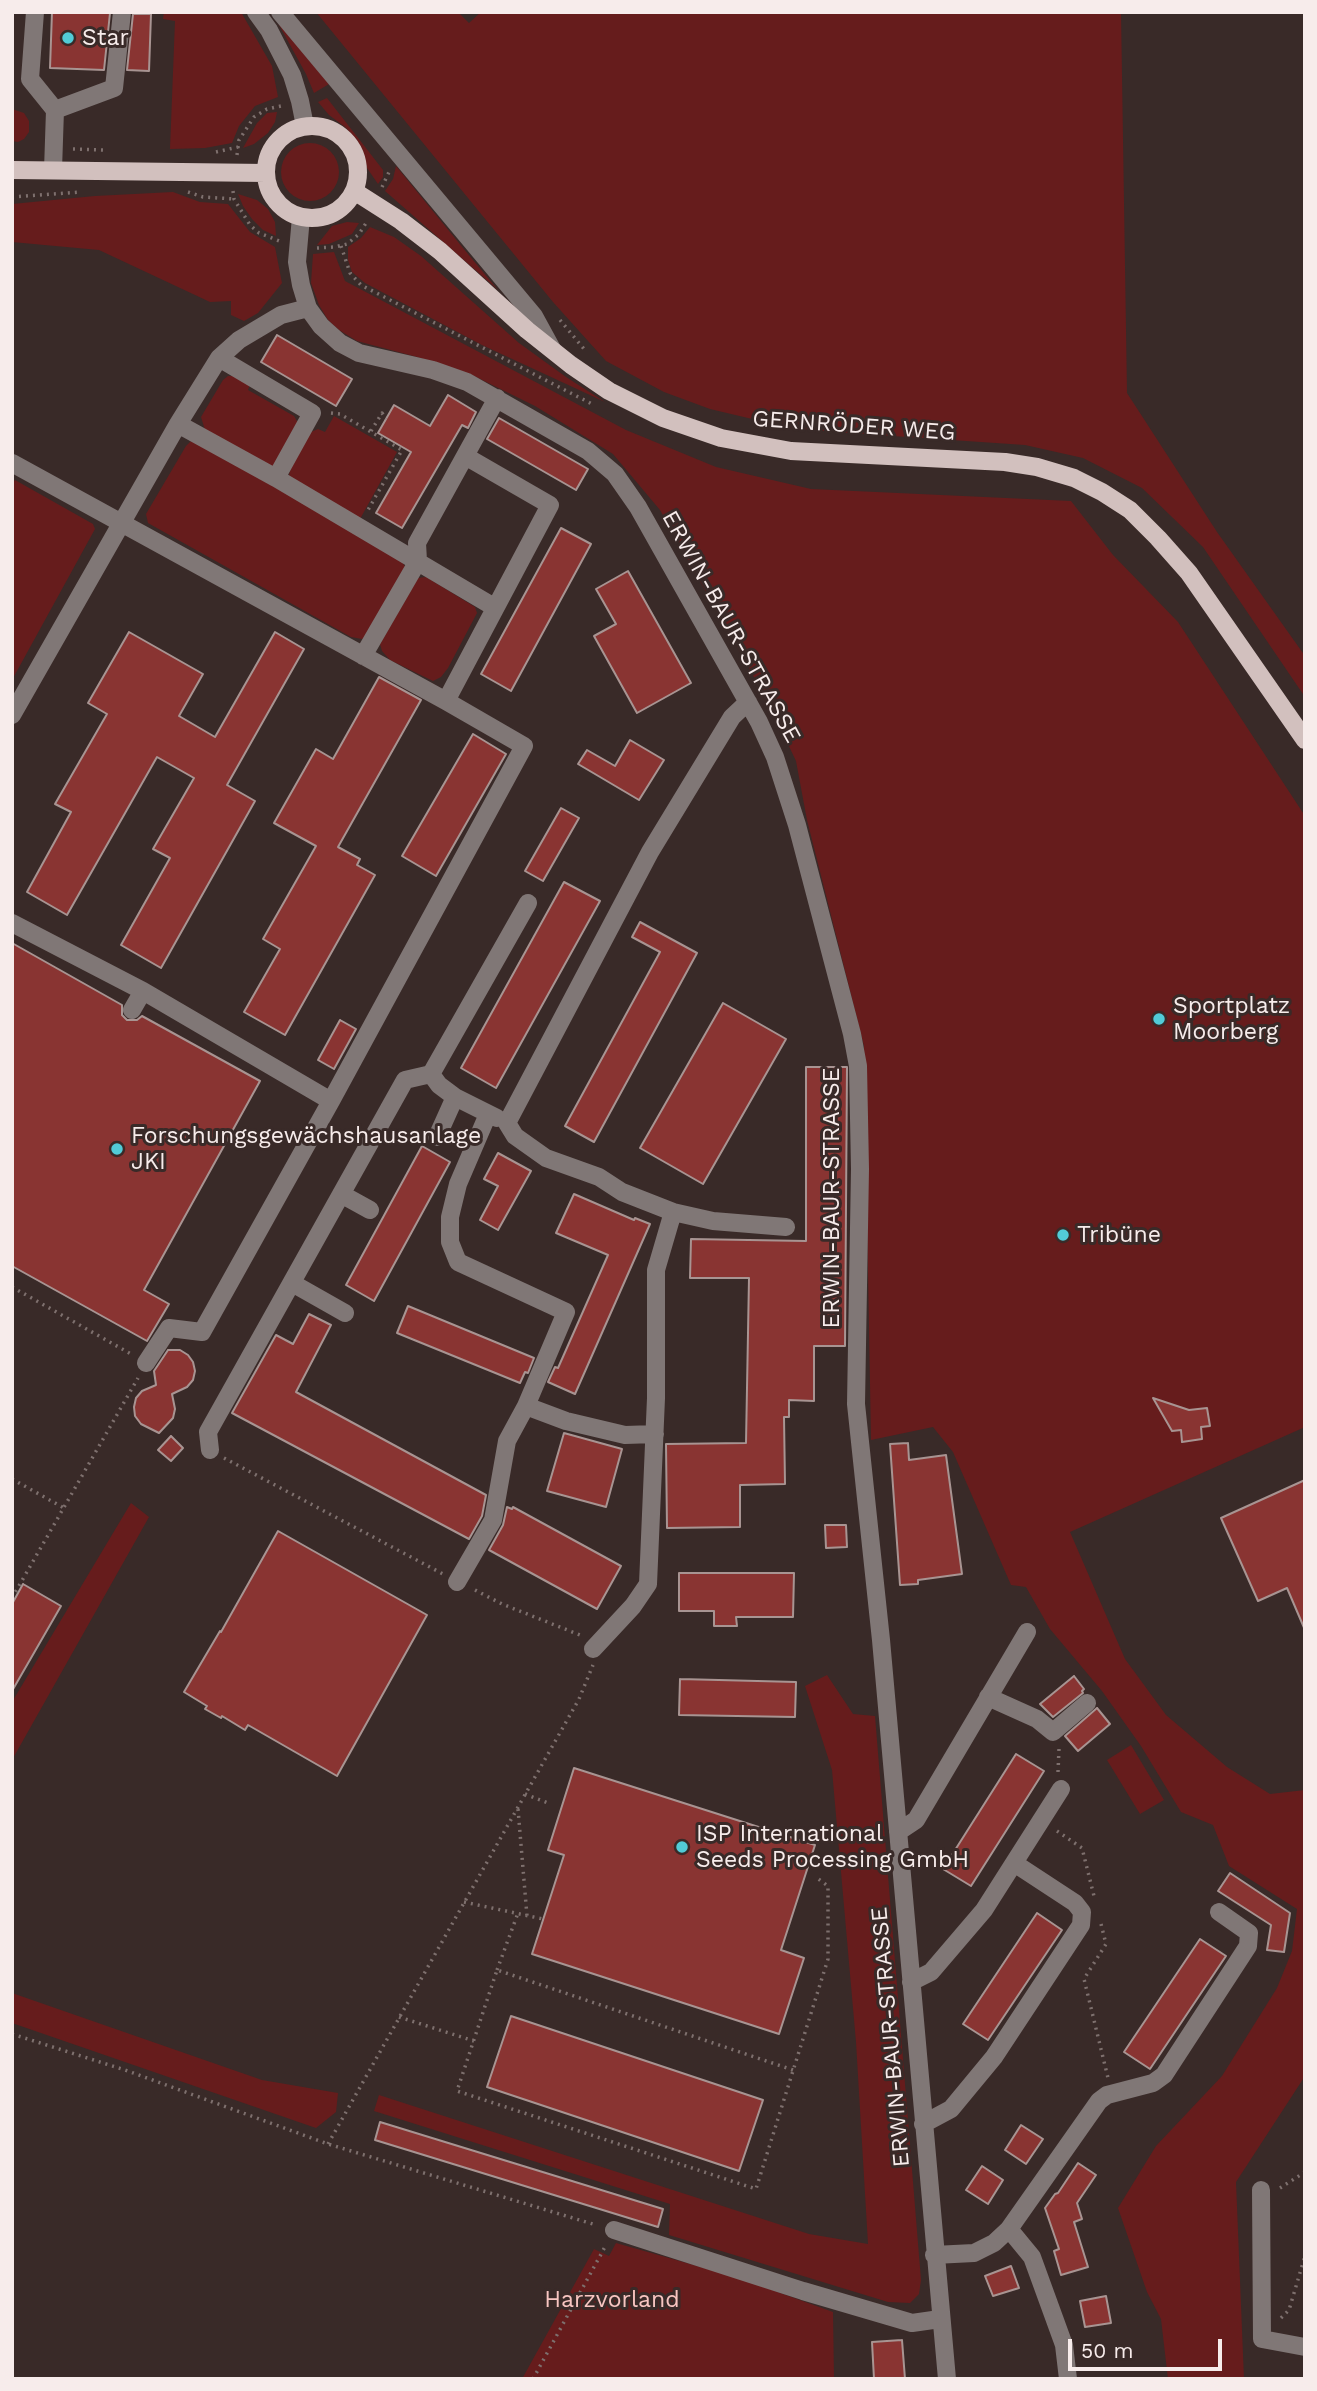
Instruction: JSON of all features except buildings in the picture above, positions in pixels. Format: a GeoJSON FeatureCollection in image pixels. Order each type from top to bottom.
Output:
{"type":"FeatureCollection","features":[{"type":"Feature","properties":{"kind":"main road"},"geometry":{"type":"LineString","coordinates":[[305,126],[329,129],[347,142],[357,163],[358,175],[354,191],[344,205],[329,215],[318,218],[301,217],[286,211],[274,199],[265,173],[270,153],[278,140],[305,126]]}},
{"type":"Feature","properties":{"kind":"main road"},"geometry":{"type":"LineString","coordinates":[[12,170],[265,173]]}},
{"type":"Feature","properties":{"kind":"main road","name":"GERNRÖDER WEG"},"geometry":{"type":"LineString","coordinates":[[354,191],[440,251],[554,352],[609,391],[634,405],[693,430],[791,451],[1005,461],[1074,478],[1102,492],[1130,510],[1189,573],[1305,740]]}},
{"type":"Feature","properties":{"kind":"street"},"geometry":{"type":"LineString","coordinates":[[35,12],[30,79],[55,110],[53,170]]}},
{"type":"Feature","properties":{"kind":"street"},"geometry":{"type":"LineString","coordinates":[[55,110],[114,88],[122,12]]}},
{"type":"Feature","properties":{"kind":"street"},"geometry":{"type":"LineString","coordinates":[[256,12],[269,30],[292,75],[305,126]]}},
{"type":"Feature","properties":{"kind":"street"},"geometry":{"type":"LineString","coordinates":[[280,12],[534,316],[554,352]]}},
{"type":"Feature","properties":{"kind":"street","name":"ERWIN-BAUR-STRASSE"},"geometry":{"type":"LineString","coordinates":[[301,217],[297,262],[308,308],[320,326],[340,343],[359,353],[433,370],[467,382],[588,450],[615,474],[638,507],[748,702],[775,757],[797,825],[858,1066],[860,1169],[856,1404],[881,1640],[947,2379]]}},
{"type":"Feature","properties":{"kind":"street"},"geometry":{"type":"LineString","coordinates":[[12,715],[178,424],[219,358],[239,340],[281,315],[308,308]]}},
{"type":"Feature","properties":{"kind":"street"},"geometry":{"type":"LineString","coordinates":[[219,358],[312,413],[276,478]]}},
{"type":"Feature","properties":{"kind":"street"},"geometry":{"type":"LineString","coordinates":[[363,656],[418,561],[417,543],[497,398]]}},
{"type":"Feature","properties":{"kind":"street"},"geometry":{"type":"LineString","coordinates":[[178,424],[276,478],[494,607]]}},
{"type":"Feature","properties":{"kind":"street"},"geometry":{"type":"LineString","coordinates":[[446,701],[550,505],[465,456]]}},
{"type":"Feature","properties":{"kind":"street"},"geometry":{"type":"LineString","coordinates":[[12,463],[524,746],[202,1332],[169,1328],[146,1363]]}},
{"type":"Feature","properties":{"kind":"street"},"geometry":{"type":"LineString","coordinates":[[507,1123],[650,852],[732,717],[748,702]]}},
{"type":"Feature","properties":{"kind":"street"},"geometry":{"type":"LineString","coordinates":[[210,1450],[208,1432],[405,1080],[431,1073],[528,903]]}},
{"type":"Feature","properties":{"kind":"street"},"geometry":{"type":"LineString","coordinates":[[12,923],[143,991],[331,1101]]}},
{"type":"Feature","properties":{"kind":"street"},"geometry":{"type":"LineString","coordinates":[[132,1010],[143,991]]}},
{"type":"Feature","properties":{"kind":"street"},"geometry":{"type":"LineString","coordinates":[[431,1073],[439,1085],[456,1097],[507,1123],[515,1136],[546,1158],[599,1177],[622,1192],[673,1212],[713,1221],[786,1227]]}},
{"type":"Feature","properties":{"kind":"street"},"geometry":{"type":"LineString","coordinates":[[437,1136],[456,1097]]}},
{"type":"Feature","properties":{"kind":"street"},"geometry":{"type":"LineString","coordinates":[[457,1582],[493,1520],[507,1441],[526,1406],[566,1312],[458,1262],[450,1242],[450,1217],[458,1184],[488,1114]]}},
{"type":"Feature","properties":{"kind":"street"},"geometry":{"type":"LineString","coordinates":[[341,1194],[370,1210]]}},
{"type":"Feature","properties":{"kind":"street"},"geometry":{"type":"LineString","coordinates":[[593,1649],[634,1606],[648,1584],[655,1434],[656,1270],[673,1212]]}},
{"type":"Feature","properties":{"kind":"street"},"geometry":{"type":"LineString","coordinates":[[292,1283],[345,1313]]}},
{"type":"Feature","properties":{"kind":"street"},"geometry":{"type":"LineString","coordinates":[[526,1406],[566,1421],[625,1435],[655,1434]]}},
{"type":"Feature","properties":{"kind":"street"},"geometry":{"type":"LineString","coordinates":[[898,1832],[916,1819],[1027,1632]]}},
{"type":"Feature","properties":{"kind":"street"},"geometry":{"type":"LineString","coordinates":[[988,1697],[1037,1719],[1053,1732],[1087,1703]]}},
{"type":"Feature","properties":{"kind":"street"},"geometry":{"type":"LineString","coordinates":[[911,1982],[931,1972],[984,1910],[1059,1792]]}},
{"type":"Feature","properties":{"kind":"street"},"geometry":{"type":"LineString","coordinates":[[923,2124],[951,2109],[994,2057],[1081,1925],[1082,1912],[1075,1903],[1014,1863]]}},
{"type":"Feature","properties":{"kind":"street"},"geometry":{"type":"LineString","coordinates":[[934,2255],[974,2253],[994,2243],[1009,2229],[1099,2101],[1107,2095],[1153,2083],[1164,2075],[1248,1945],[1249,1933],[1219,1912]]}},
{"type":"Feature","properties":{"kind":"street"},"geometry":{"type":"LineString","coordinates":[[1261,2190],[1262,2339],[1305,2347]]}},
{"type":"Feature","properties":{"kind":"street"},"geometry":{"type":"LineString","coordinates":[[1009,2229],[1032,2257],[1064,2345],[1068,2379]]}},
{"type":"Feature","properties":{"kind":"street"},"geometry":{"type":"LineString","coordinates":[[614,2230],[912,2323],[940,2319]]}},
{"type":"Feature","properties":{"kind":"path"},"geometry":{"type":"LineString","coordinates":[[237,150],[239,140],[254,117],[267,109],[285,104]]}},
{"type":"Feature","properties":{"kind":"path"},"geometry":{"type":"LineString","coordinates":[[313,248],[341,246],[359,234],[389,172],[386,164]]}},
{"type":"Feature","properties":{"kind":"path"},"geometry":{"type":"LineString","coordinates":[[12,197],[84,191]]}},
{"type":"Feature","properties":{"kind":"path"},"geometry":{"type":"LineString","coordinates":[[185,191],[203,197],[234,199]]}},
{"type":"Feature","properties":{"kind":"path"},"geometry":{"type":"LineString","coordinates":[[233,192],[234,199],[250,225],[259,233],[280,241]]}},
{"type":"Feature","properties":{"kind":"path"},"geometry":{"type":"LineString","coordinates":[[341,246],[350,273],[361,285],[600,408]]}},
{"type":"Feature","properties":{"kind":"path"},"geometry":{"type":"LineString","coordinates":[[555,315],[590,356]]}},
{"type":"Feature","properties":{"kind":"path"},"geometry":{"type":"LineString","coordinates":[[371,431],[382,412],[386,419]]}},
{"type":"Feature","properties":{"kind":"path"},"geometry":{"type":"LineString","coordinates":[[312,413],[340,414],[402,450],[358,527]]}},
{"type":"Feature","properties":{"kind":"path"},"geometry":{"type":"LineString","coordinates":[[12,1287],[146,1363],[12,1598]]}},
{"type":"Feature","properties":{"kind":"path"},"geometry":{"type":"LineString","coordinates":[[210,1450],[457,1582],[502,1604],[579,1634],[593,1649],[592,1669],[579,1699],[328,2144]]}},
{"type":"Feature","properties":{"kind":"path"},"geometry":{"type":"LineString","coordinates":[[12,1479],[64,1508]]}},
{"type":"Feature","properties":{"kind":"path"},"geometry":{"type":"LineString","coordinates":[[1057,1729],[1060,1737],[1059,1792]]}},
{"type":"Feature","properties":{"kind":"path"},"geometry":{"type":"LineString","coordinates":[[526,1794],[548,1803]]}},
{"type":"Feature","properties":{"kind":"path"},"geometry":{"type":"LineString","coordinates":[[518,1807],[527,1916]]}},
{"type":"Feature","properties":{"kind":"path"},"geometry":{"type":"LineString","coordinates":[[518,1913],[457,2091],[756,2189],[828,1959],[828,1886],[817,1878]]}},
{"type":"Feature","properties":{"kind":"path"},"geometry":{"type":"LineString","coordinates":[[464,1902],[543,1919]]}},
{"type":"Feature","properties":{"kind":"path"},"geometry":{"type":"LineString","coordinates":[[497,1970],[793,2070]]}},
{"type":"Feature","properties":{"kind":"path"},"geometry":{"type":"LineString","coordinates":[[399,2017],[474,2041]]}},
{"type":"Feature","properties":{"kind":"path"},"geometry":{"type":"LineString","coordinates":[[12,2035],[125,2070],[328,2144],[614,2230],[533,2379]]}},
{"type":"Feature","properties":{"kind":"path"},"geometry":{"type":"LineString","coordinates":[[1280,2188],[1305,2172]]}},
{"type":"Feature","properties":{"kind":"path"},"geometry":{"type":"LineString","coordinates":[[1262,2325],[1278,2321],[1289,2310],[1305,2256]]}},
{"type":"Feature","properties":{"kind":"green space"},"geometry":{"type":"Polygon","coordinates":[[[164,12],[241,12],[272,66],[278,97],[255,106],[239,126],[232,143],[205,148],[170,149],[175,21],[163,19],[164,12]]]}},
{"type":"Feature","properties":{"kind":"green space"},"geometry":{"type":"Polygon","coordinates":[[[316,12],[458,12],[469,23],[481,12],[1121,12],[1127,393],[1217,532],[1305,656],[1305,697],[1203,547],[1142,488],[1083,458],[1025,445],[786,427],[710,409],[664,392],[606,361],[553,302],[316,12]]]}},
{"type":"Feature","properties":{"kind":"green space"},"geometry":{"type":"Polygon","coordinates":[[[278,23],[329,84],[314,93],[278,23]]]}},
{"type":"Feature","properties":{"kind":"green space"},"geometry":{"type":"Polygon","coordinates":[[[327,98],[383,170],[383,177],[378,184],[367,168],[357,140],[318,102],[327,98]]]}},
{"type":"Feature","properties":{"kind":"green space"},"geometry":{"type":"Polygon","coordinates":[[[12,109],[24,113],[29,121],[29,132],[18,142],[12,141],[12,109]]]}},
{"type":"Feature","properties":{"kind":"green space"},"geometry":{"type":"Polygon","coordinates":[[[277,112],[275,122],[268,133],[254,144],[243,148],[257,123],[267,113],[277,112]]]}},
{"type":"Feature","properties":{"kind":"green space"},"geometry":{"type":"Polygon","coordinates":[[[310,143],[326,148],[334,156],[339,172],[334,188],[326,196],[310,201],[294,196],[286,188],[281,172],[286,156],[294,148],[310,143]]]}},
{"type":"Feature","properties":{"kind":"green space"},"geometry":{"type":"Polygon","coordinates":[[[396,166],[498,290],[385,191],[393,179],[396,166]]]}},
{"type":"Feature","properties":{"kind":"green space"},"geometry":{"type":"Polygon","coordinates":[[[173,192],[200,202],[228,204],[250,232],[275,247],[282,283],[258,313],[244,321],[231,315],[231,301],[210,302],[99,250],[12,242],[12,204],[173,192]]]}},
{"type":"Feature","properties":{"kind":"green space"},"geometry":{"type":"Polygon","coordinates":[[[238,194],[257,200],[268,209],[275,222],[276,236],[263,230],[252,219],[238,194]]]}},
{"type":"Feature","properties":{"kind":"green space"},"geometry":{"type":"Polygon","coordinates":[[[347,222],[359,223],[352,234],[329,244],[317,245],[332,226],[347,222]]]}},
{"type":"Feature","properties":{"kind":"green space"},"geometry":{"type":"Polygon","coordinates":[[[370,227],[394,237],[421,256],[519,343],[605,402],[482,345],[365,283],[352,272],[348,247],[370,227]]]}},
{"type":"Feature","properties":{"kind":"green space"},"geometry":{"type":"Polygon","coordinates":[[[334,252],[345,281],[626,430],[716,467],[811,489],[1071,501],[1113,555],[1178,622],[1305,816],[1305,1427],[1070,1532],[1125,1659],[1166,1715],[1227,1767],[1270,1794],[1305,1790],[1305,2076],[1236,2182],[1244,2379],[1168,2379],[1161,2319],[1147,2292],[1118,2208],[1156,2146],[1222,2076],[1277,1988],[1292,1951],[1297,1909],[1229,1866],[1213,1825],[1181,1812],[1141,1746],[1102,1691],[1050,1629],[1026,1587],[1011,1585],[953,1452],[933,1427],[871,1440],[864,1046],[807,820],[796,761],[769,704],[660,510],[613,454],[535,406],[470,374],[357,341],[339,330],[328,320],[319,305],[311,283],[313,254],[334,252]]]}},
{"type":"Feature","properties":{"kind":"green space"},"geometry":{"type":"Polygon","coordinates":[[[228,376],[237,376],[250,384],[248,390],[294,416],[298,423],[274,466],[268,467],[205,430],[201,417],[228,376]]]}},
{"type":"Feature","properties":{"kind":"green space"},"geometry":{"type":"Polygon","coordinates":[[[334,416],[397,452],[360,519],[293,481],[289,475],[292,463],[311,432],[318,429],[325,432],[334,416]]]}},
{"type":"Feature","properties":{"kind":"green space"},"geometry":{"type":"Polygon","coordinates":[[[191,441],[400,559],[406,568],[370,634],[362,639],[351,637],[148,523],[146,514],[191,441]]]}},
{"type":"Feature","properties":{"kind":"green space"},"geometry":{"type":"Polygon","coordinates":[[[15,480],[93,524],[95,529],[12,680],[12,484],[15,480]]]}},
{"type":"Feature","properties":{"kind":"green space"},"geometry":{"type":"Polygon","coordinates":[[[426,577],[475,607],[477,613],[448,668],[441,677],[433,681],[390,660],[380,644],[418,578],[426,577]]]}},
{"type":"Feature","properties":{"kind":"green space"},"geometry":{"type":"Polygon","coordinates":[[[131,1503],[149,1517],[12,1760],[12,1702],[131,1503]]]}},
{"type":"Feature","properties":{"kind":"green space"},"geometry":{"type":"Polygon","coordinates":[[[827,1675],[853,1714],[875,1716],[921,2280],[919,2294],[910,2303],[888,2302],[669,2235],[670,2204],[374,2111],[379,2095],[809,2234],[868,2244],[856,2042],[832,1770],[805,1686],[827,1675]]]}},
{"type":"Feature","properties":{"kind":"green space"},"geometry":{"type":"Polygon","coordinates":[[[1131,1745],[1164,1800],[1140,1814],[1107,1760],[1131,1745]]]}},
{"type":"Feature","properties":{"kind":"green space"},"geometry":{"type":"Polygon","coordinates":[[[12,1993],[262,2080],[338,2093],[336,2112],[316,2128],[12,2023],[12,1993]]]}},
{"type":"Feature","properties":{"kind":"green space","name":"Harzvorland"},"geometry":{"type":"Polygon","coordinates":[[[616,2243],[736,2277],[833,2312],[834,2379],[522,2379],[594,2249],[609,2256],[616,2243]]]}},
{"type":"Feature","properties":{"kind":"place","name":"Star"},"geometry":{"type":"Point","coordinates":[68,38]}},
{"type":"Feature","properties":{"kind":"place","name":"Sportplatz Moorberg"},"geometry":{"type":"Point","coordinates":[1159,1019]}},
{"type":"Feature","properties":{"kind":"place","name":"Forschungsgewächshausanlage JKI"},"geometry":{"type":"Point","coordinates":[117,1149]}},
{"type":"Feature","properties":{"kind":"place","name":"Tribüne"},"geometry":{"type":"Point","coordinates":[1063,1235]}},
{"type":"Feature","properties":{"kind":"place","name":"ISP International Seeds Processing GmbH"},"geometry":{"type":"Point","coordinates":[682,1847]}}]}
